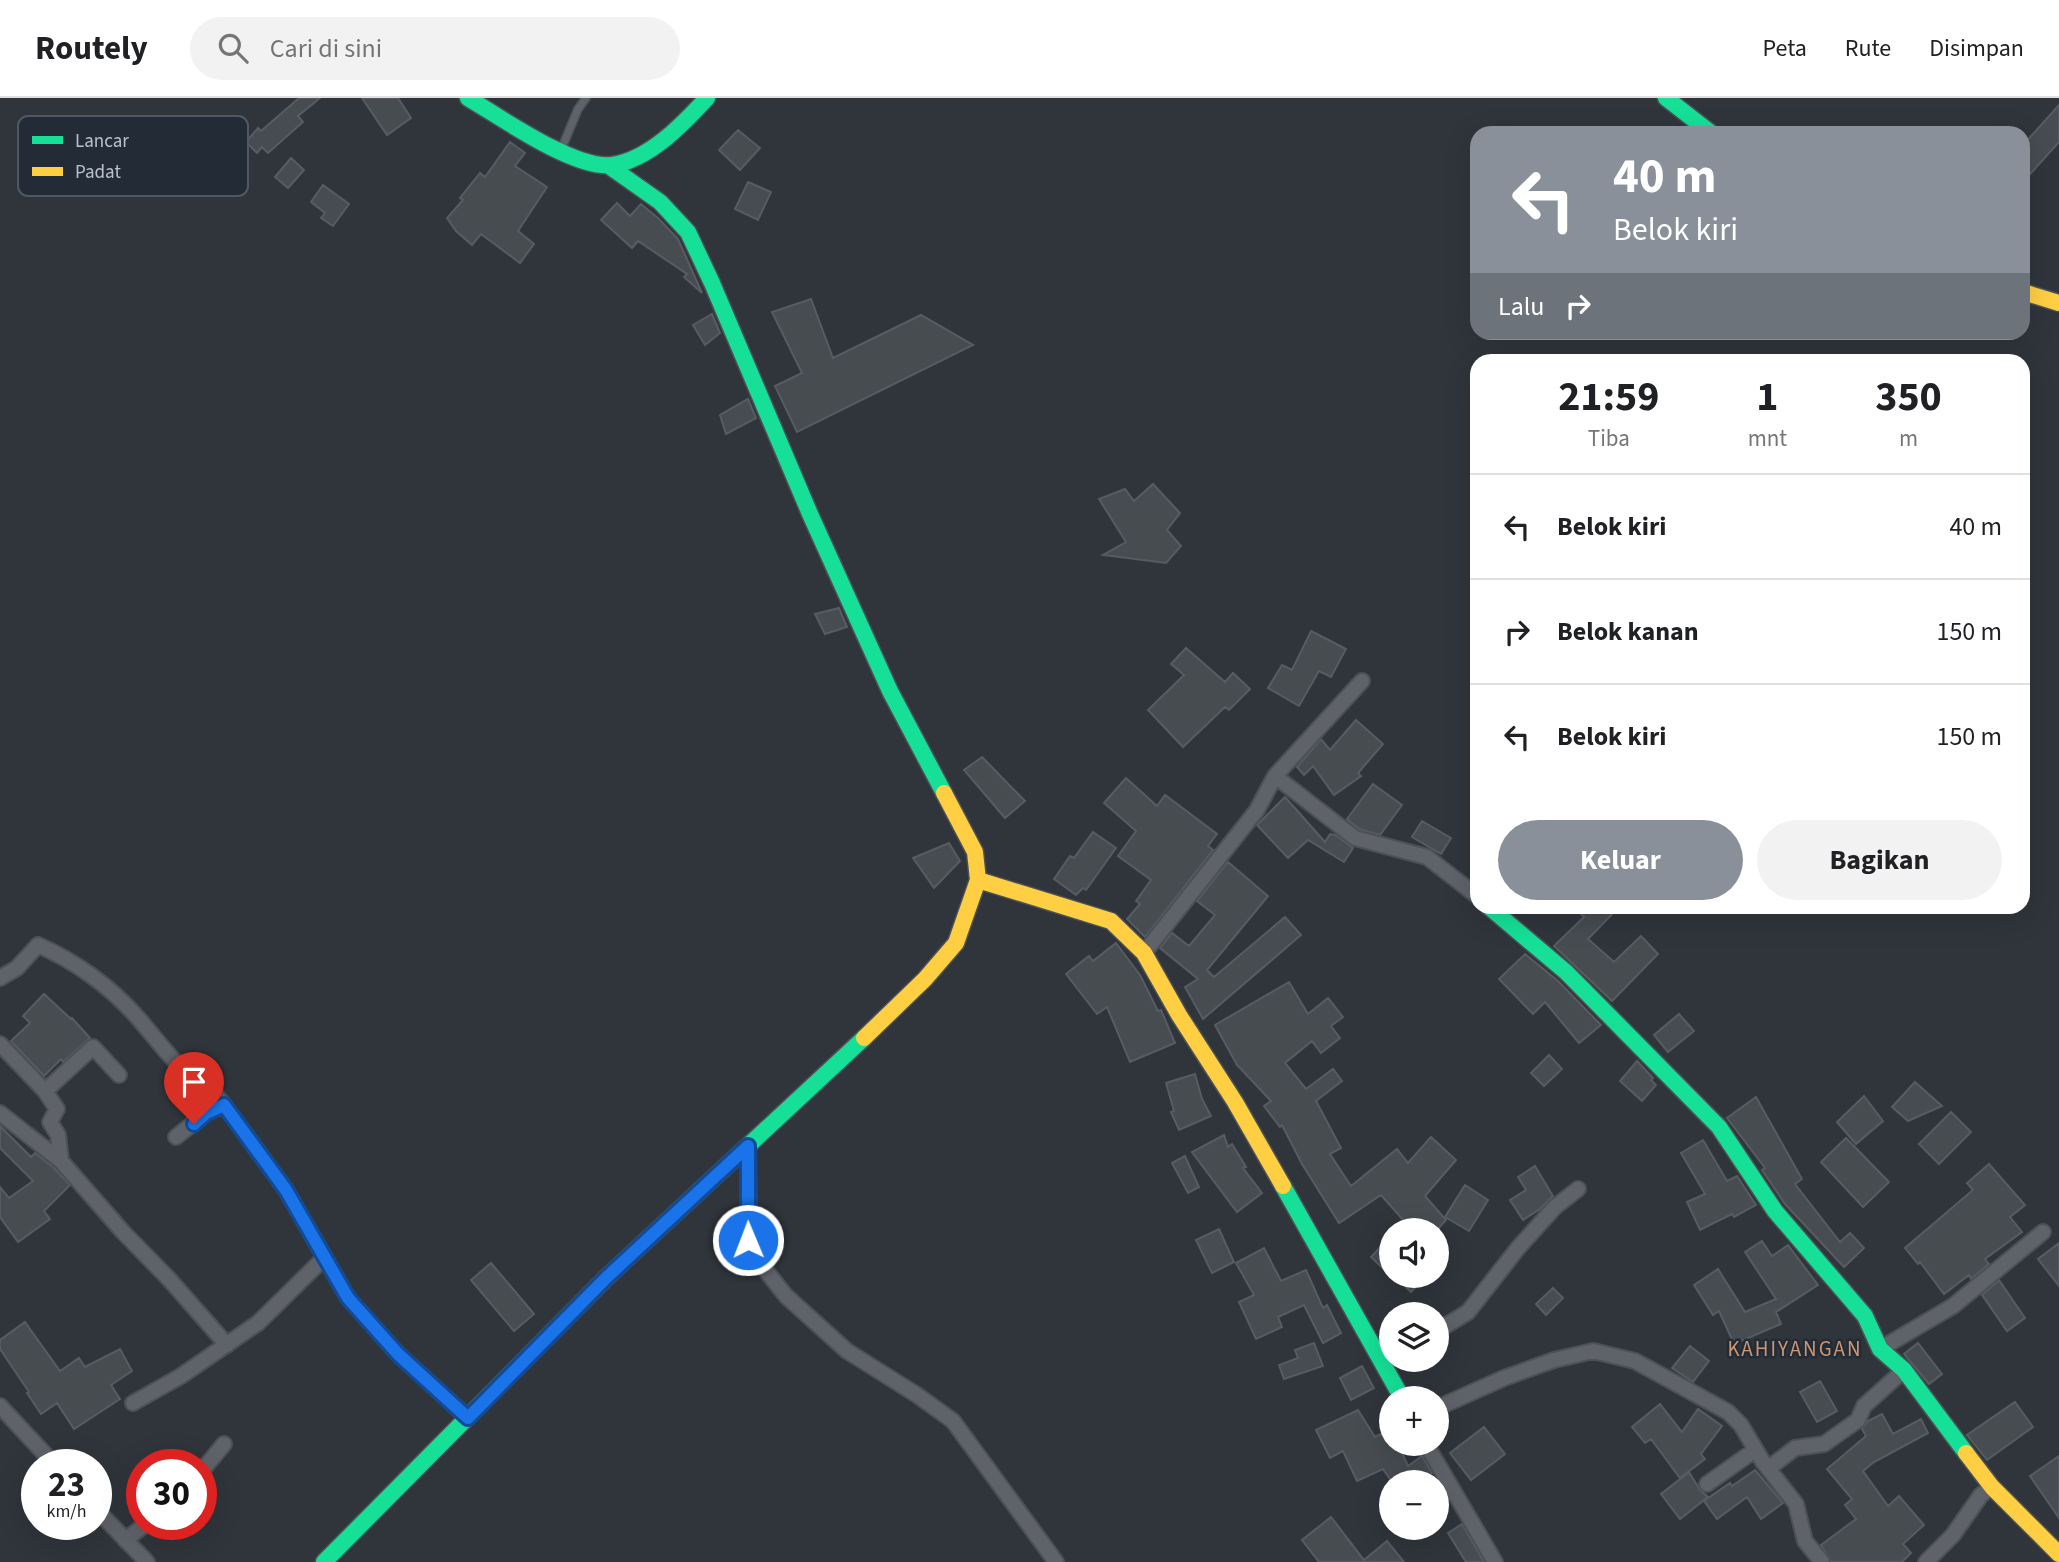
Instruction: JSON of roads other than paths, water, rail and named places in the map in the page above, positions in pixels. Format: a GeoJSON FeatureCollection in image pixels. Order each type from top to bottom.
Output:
{"type":"FeatureCollection","features":[{"type":"Feature","properties":{"kind":"street"},"geometry":{"type":"LineString","coordinates":[[324,1562],[606,1278],[925,979],[956,943],[978,880],[975,852],[890,691],[688,232],[660,202],[609,166],[561,151],[468,98]]}},
{"type":"Feature","properties":{"kind":"street"},"geometry":{"type":"LineString","coordinates":[[609,166],[645,154],[676,132],[707,98]]}},
{"type":"Feature","properties":{"kind":"street"},"geometry":{"type":"LineString","coordinates":[[1665,98],[1702,126]]}},
{"type":"Feature","properties":{"kind":"street"},"geometry":{"type":"LineString","coordinates":[[2030,294],[2059,303]]}},
{"type":"Feature","properties":{"kind":"street"},"geometry":{"type":"LineString","coordinates":[[1144,953],[1257,810],[1275,776],[1362,681]]}},
{"type":"Feature","properties":{"kind":"street"},"geometry":{"type":"LineString","coordinates":[[1275,776],[1355,838],[1427,857],[1470,891]]}},
{"type":"Feature","properties":{"kind":"street"},"geometry":{"type":"LineString","coordinates":[[978,880],[1111,921],[1144,953],[1379,1347]]}},
{"type":"Feature","properties":{"kind":"street"},"geometry":{"type":"LineString","coordinates":[[1498,914],[1566,972],[1719,1127],[1775,1211],[1864,1316],[1880,1349],[1904,1370],[1993,1487],[2059,1554]]}},
{"type":"Feature","properties":{"kind":"street"},"geometry":{"type":"LineString","coordinates":[[0,978],[17,968],[37,945],[55,952],[89,973],[137,1016],[188,1075],[200,1075],[286,1190],[348,1298],[398,1354],[468,1418]]}},
{"type":"Feature","properties":{"kind":"street"},"geometry":{"type":"LineString","coordinates":[[0,1044],[45,1091],[57,1109],[50,1122],[58,1135],[61,1161]]}},
{"type":"Feature","properties":{"kind":"street"},"geometry":{"type":"LineString","coordinates":[[45,1091],[93,1047],[119,1074]]}},
{"type":"Feature","properties":{"kind":"street"},"geometry":{"type":"LineString","coordinates":[[176,1137],[206,1113],[224,1105]]}},
{"type":"Feature","properties":{"kind":"street"},"geometry":{"type":"LineString","coordinates":[[0,1113],[61,1161],[227,1345]]}},
{"type":"Feature","properties":{"kind":"street"},"geometry":{"type":"LineString","coordinates":[[748,1146],[748,1240],[759,1262],[786,1296],[847,1351],[953,1421],[1056,1562]]}},
{"type":"Feature","properties":{"kind":"street"},"geometry":{"type":"LineString","coordinates":[[1449,1324],[1468,1312],[1518,1248],[1555,1207],[1578,1189]]}},
{"type":"Feature","properties":{"kind":"street"},"geometry":{"type":"LineString","coordinates":[[1880,1349],[1953,1306],[2043,1232]]}},
{"type":"Feature","properties":{"kind":"street"},"geometry":{"type":"LineString","coordinates":[[133,1403],[181,1376],[258,1323],[324,1258]]}},
{"type":"Feature","properties":{"kind":"street"},"geometry":{"type":"LineString","coordinates":[[1449,1403],[1504,1378],[1554,1360],[1594,1351],[1634,1361],[1728,1412],[1741,1426],[1755,1450],[1796,1504],[1805,1541],[1822,1562]]}},
{"type":"Feature","properties":{"kind":"street"},"geometry":{"type":"LineString","coordinates":[[1769,1468],[1795,1448],[1824,1444],[1858,1420],[1864,1406],[1904,1370]]}},
{"type":"Feature","properties":{"kind":"street"},"geometry":{"type":"LineString","coordinates":[[0,1406],[40,1449]]}},
{"type":"Feature","properties":{"kind":"street"},"geometry":{"type":"LineString","coordinates":[[217,1453],[224,1444]]}},
{"type":"Feature","properties":{"kind":"street"},"geometry":{"type":"LineString","coordinates":[[1707,1484],[1755,1450]]}},
{"type":"Feature","properties":{"kind":"street"},"geometry":{"type":"LineString","coordinates":[[1433,1456],[1495,1562]]}},
{"type":"Feature","properties":{"kind":"street"},"geometry":{"type":"LineString","coordinates":[[1926,1562],[1953,1535],[1980,1494],[1993,1487]]}},
{"type":"Feature","properties":{"kind":"street"},"geometry":{"type":"LineString","coordinates":[[112,1526],[147,1562]]}},
{"type":"Feature","properties":{"kind":"lane"},"geometry":{"type":"LineString","coordinates":[[561,151],[578,109],[586,98]]}},
{"type":"Feature","properties":{"kind":"district","name":"KAHIYANGAN"},"geometry":{"type":"Point","coordinates":[1795,1349]}}]}
